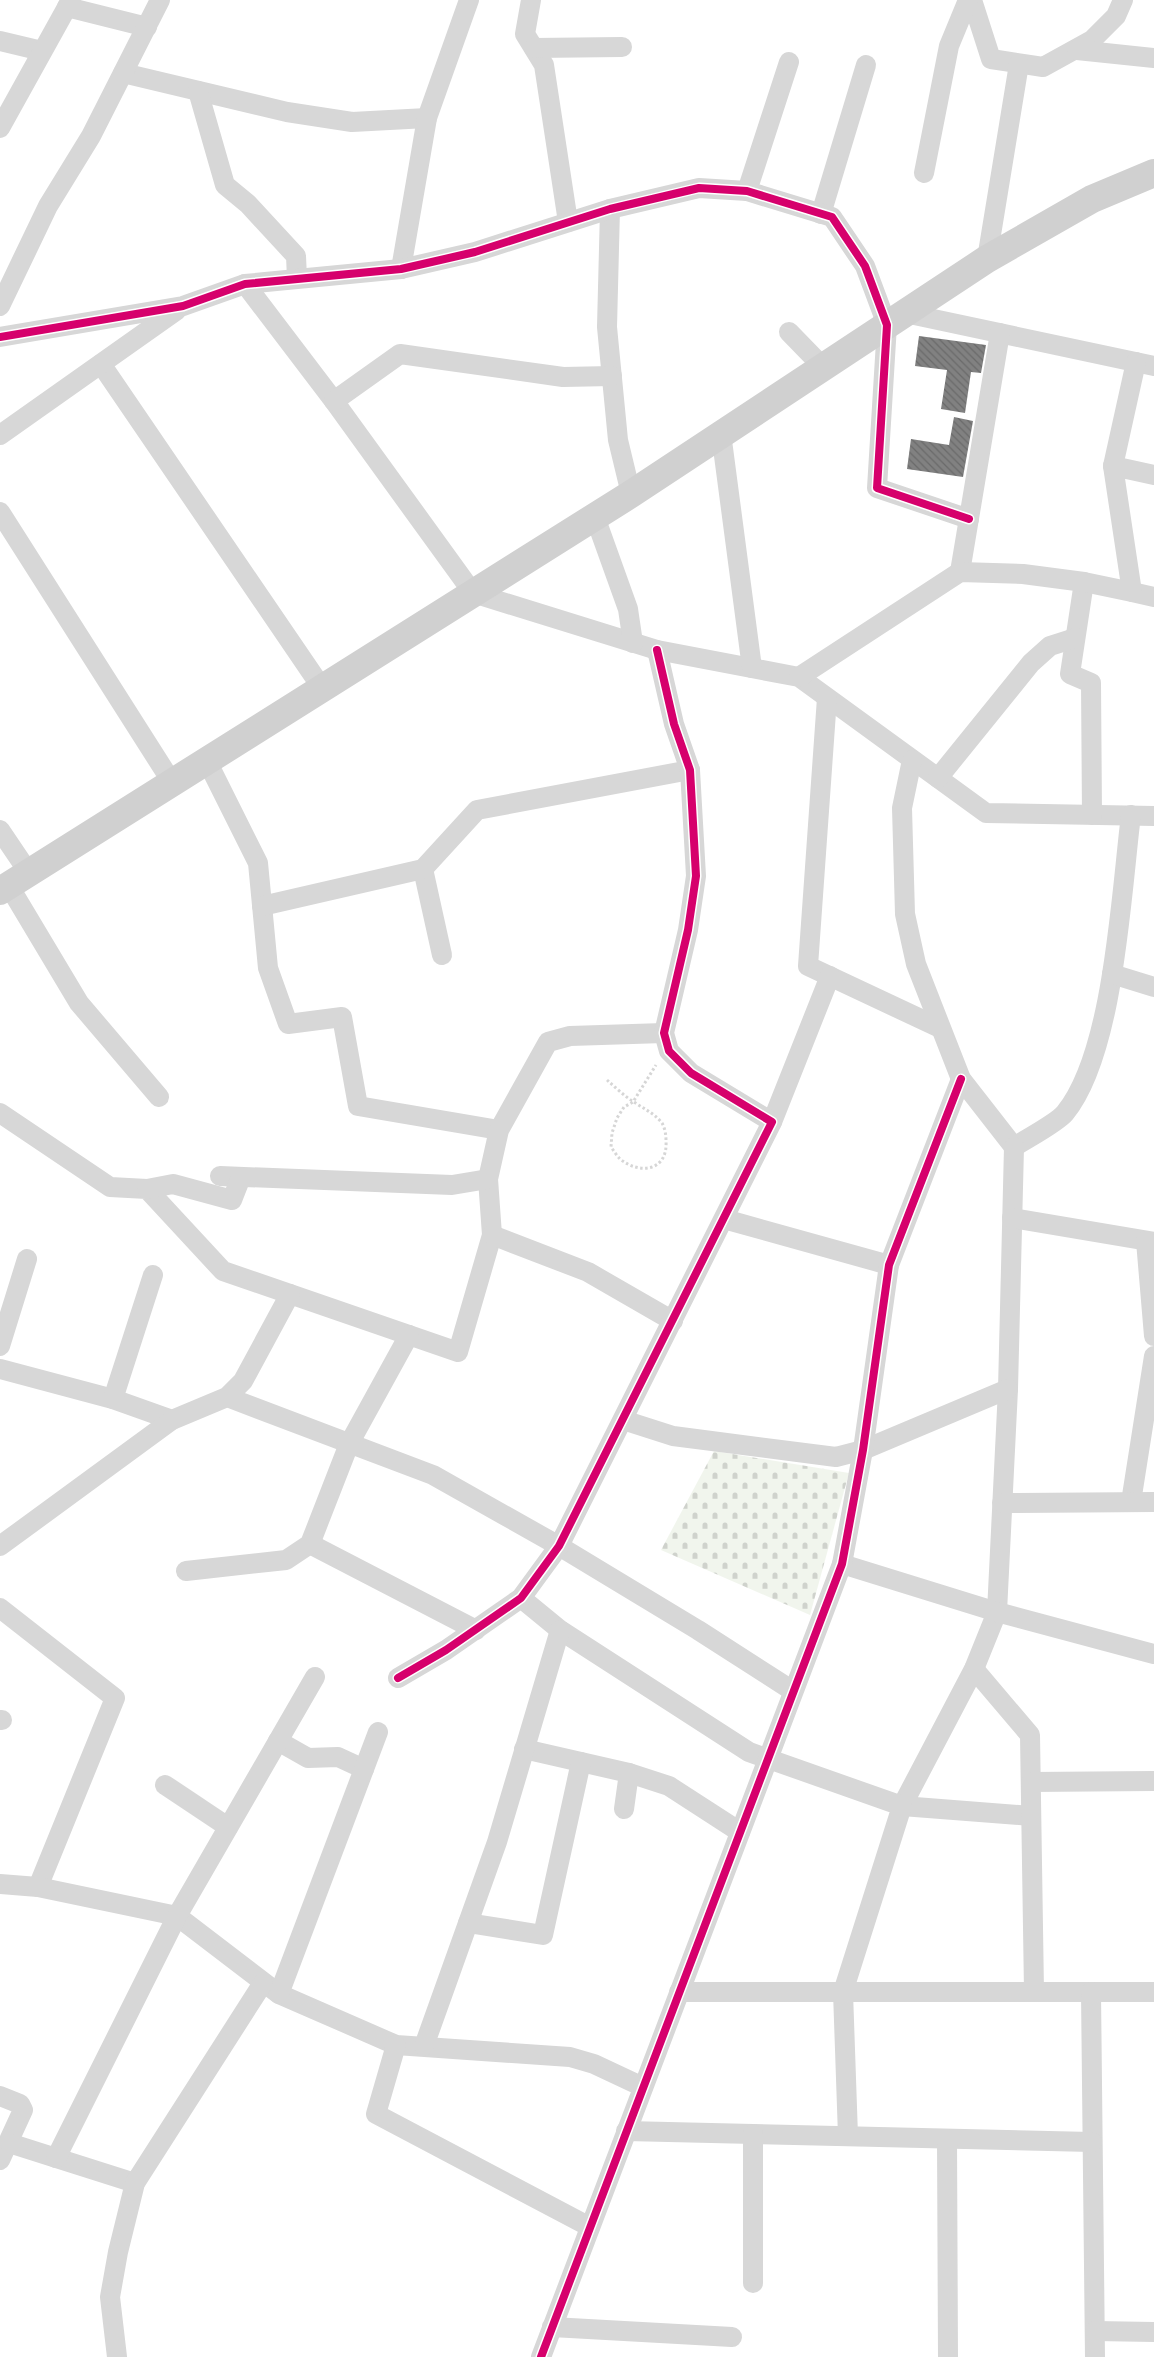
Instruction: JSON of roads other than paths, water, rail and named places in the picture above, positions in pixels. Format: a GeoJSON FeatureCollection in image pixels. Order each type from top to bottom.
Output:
{"type":"FeatureCollection","features":[{"type":"Feature","properties":{"kind":"main road"},"geometry":{"type":"LineString","coordinates":[[13,883],[631,494],[987,259],[1092,199],[1154,174]]}},
{"type":"Feature","properties":{"kind":"street"},"geometry":{"type":"LineString","coordinates":[[0,306],[48,206],[91,136],[160,0]]}},
{"type":"Feature","properties":{"kind":"street"},"geometry":{"type":"LineString","coordinates":[[401,269],[428,118],[469,0]]}},
{"type":"Feature","properties":{"kind":"street"},"geometry":{"type":"LineString","coordinates":[[531,0],[525,34],[544,65],[568,222]]}},
{"type":"Feature","properties":{"kind":"street"},"geometry":{"type":"LineString","coordinates":[[924,173],[948,46],[968,0]]}},
{"type":"Feature","properties":{"kind":"street"},"geometry":{"type":"LineString","coordinates":[[972,0],[991,59],[1043,67],[1077,50],[1092,40],[1116,16],[1122,0]]}},
{"type":"Feature","properties":{"kind":"street"},"geometry":{"type":"LineString","coordinates":[[0,128],[69,4],[147,27]]}},
{"type":"Feature","properties":{"kind":"street"},"geometry":{"type":"LineString","coordinates":[[0,41],[42,52]]}},
{"type":"Feature","properties":{"kind":"street"},"geometry":{"type":"LineString","coordinates":[[534,48],[622,47]]}},
{"type":"Feature","properties":{"kind":"street"},"geometry":{"type":"LineString","coordinates":[[1077,50],[1154,58]]}},
{"type":"Feature","properties":{"kind":"street"},"geometry":{"type":"LineString","coordinates":[[747,191],[789,62]]}},
{"type":"Feature","properties":{"kind":"street"},"geometry":{"type":"LineString","coordinates":[[987,259],[1019,64]]}},
{"type":"Feature","properties":{"kind":"street"},"geometry":{"type":"LineString","coordinates":[[821,214],[866,65]]}},
{"type":"Feature","properties":{"kind":"street"},"geometry":{"type":"LineString","coordinates":[[123,73],[287,112],[352,122],[428,118]]}},
{"type":"Feature","properties":{"kind":"street"},"geometry":{"type":"LineString","coordinates":[[198,91],[225,185],[248,204],[296,256],[297,278]]}},
{"type":"Feature","properties":{"kind":"street"},"geometry":{"type":"LineString","coordinates":[[0,337],[182,306],[245,284],[401,269],[476,252],[610,209],[699,188],[747,191],[832,217],[865,266],[896,319],[877,488],[969,519]]}},
{"type":"Feature","properties":{"kind":"street"},"geometry":{"type":"LineString","coordinates":[[610,209],[607,327],[618,440],[631,494]]}},
{"type":"Feature","properties":{"kind":"street"},"geometry":{"type":"LineString","coordinates":[[245,284],[334,401],[473,593],[657,650],[799,678],[986,813],[1154,816]]}},
{"type":"Feature","properties":{"kind":"street"},"geometry":{"type":"LineString","coordinates":[[0,435],[182,306]]}},
{"type":"Feature","properties":{"kind":"street"},"geometry":{"type":"LineString","coordinates":[[896,319],[1000,333],[1145,364],[1113,466],[1132,592]]}},
{"type":"Feature","properties":{"kind":"street"},"geometry":{"type":"LineString","coordinates":[[789,332],[823,367]]}},
{"type":"Feature","properties":{"kind":"street"},"geometry":{"type":"LineString","coordinates":[[960,572],[1000,333]]}},
{"type":"Feature","properties":{"kind":"street"},"geometry":{"type":"LineString","coordinates":[[334,401],[400,354],[563,377],[612,376]]}},
{"type":"Feature","properties":{"kind":"street"},"geometry":{"type":"LineString","coordinates":[[100,364],[322,688]]}},
{"type":"Feature","properties":{"kind":"street"},"geometry":{"type":"LineString","coordinates":[[721,433],[752,668]]}},
{"type":"Feature","properties":{"kind":"street"},"geometry":{"type":"LineString","coordinates":[[1113,466],[1154,474]]}},
{"type":"Feature","properties":{"kind":"street"},"geometry":{"type":"LineString","coordinates":[[0,512],[173,784]]}},
{"type":"Feature","properties":{"kind":"street"},"geometry":{"type":"LineString","coordinates":[[595,516],[628,609],[633,643]]}},
{"type":"Feature","properties":{"kind":"street"},"geometry":{"type":"LineString","coordinates":[[799,678],[960,572],[1022,574],[1084,582],[1154,597]]}},
{"type":"Feature","properties":{"kind":"street"},"geometry":{"type":"LineString","coordinates":[[1084,582],[1070,674],[1091,683],[1092,815]]}},
{"type":"Feature","properties":{"kind":"street"},"geometry":{"type":"LineString","coordinates":[[938,778],[1031,663],[1050,646],[1075,638]]}},
{"type":"Feature","properties":{"kind":"street"},"geometry":{"type":"LineString","coordinates":[[657,650],[674,724],[690,770],[696,876],[667,1042],[691,1073],[772,1122]]}},
{"type":"Feature","properties":{"kind":"street"},"geometry":{"type":"LineString","coordinates":[[827,698],[808,966],[940,1028]]}},
{"type":"Feature","properties":{"kind":"street"},"geometry":{"type":"LineString","coordinates":[[848,2136],[843,1992],[902,1806],[974,1669],[997,1612],[1008,1389],[1014,1147],[961,1079],[916,964],[905,914],[902,808],[912,760]]}},
{"type":"Feature","properties":{"kind":"street"},"geometry":{"type":"LineString","coordinates":[[207,761],[258,863],[268,968],[288,1024],[342,1017],[358,1106],[499,1130]]}},
{"type":"Feature","properties":{"kind":"street"},"geometry":{"type":"LineString","coordinates":[[262,906],[423,869],[477,810],[690,770]]}},
{"type":"Feature","properties":{"kind":"street"},"geometry":{"type":"LineString","coordinates":[[1014,1147],[1064,1114],[1086,1077],[1099,1036],[1112,974],[1131,816]]}},
{"type":"Feature","properties":{"kind":"street"},"geometry":{"type":"LineString","coordinates":[[0,830],[13,883],[79,1003],[160,1097]]}},
{"type":"Feature","properties":{"kind":"street"},"geometry":{"type":"LineString","coordinates":[[423,869],[442,955]]}},
{"type":"Feature","properties":{"kind":"street"},"geometry":{"type":"LineString","coordinates":[[1112,974],[1154,987]]}},
{"type":"Feature","properties":{"kind":"street"},"geometry":{"type":"LineString","coordinates":[[398,1678],[476,1630],[521,1598],[560,1546],[772,1122],[830,976]]}},
{"type":"Feature","properties":{"kind":"street"},"geometry":{"type":"LineString","coordinates":[[147,1189],[223,1271],[458,1352],[492,1235],[488,1179],[499,1130],[548,1042],[570,1036],[667,1042]]}},
{"type":"Feature","properties":{"kind":"street"},"geometry":{"type":"LineString","coordinates":[[541,2357],[842,1564],[863,1450],[890,1265],[961,1079]]}},
{"type":"Feature","properties":{"kind":"street"},"geometry":{"type":"LineString","coordinates":[[0,1113],[110,1187],[147,1189],[173,1184],[232,1200],[241,1177]]}},
{"type":"Feature","properties":{"kind":"street"},"geometry":{"type":"LineString","coordinates":[[220,1176],[452,1185],[488,1179]]}},
{"type":"Feature","properties":{"kind":"street"},"geometry":{"type":"LineString","coordinates":[[1012,1218],[1150,1242],[1154,1336]]}},
{"type":"Feature","properties":{"kind":"street"},"geometry":{"type":"LineString","coordinates":[[724,1219],[890,1265]]}},
{"type":"Feature","properties":{"kind":"street"},"geometry":{"type":"LineString","coordinates":[[492,1235],[588,1272],[673,1321]]}},
{"type":"Feature","properties":{"kind":"street"},"geometry":{"type":"LineString","coordinates":[[0,1346],[27,1259]]}},
{"type":"Feature","properties":{"kind":"street"},"geometry":{"type":"LineString","coordinates":[[113,1399],[153,1275]]}},
{"type":"Feature","properties":{"kind":"street"},"geometry":{"type":"LineString","coordinates":[[0,1546],[172,1420],[228,1398],[244,1381],[290,1294]]}},
{"type":"Feature","properties":{"kind":"street"},"geometry":{"type":"LineString","coordinates":[[186,1571],[286,1560],[310,1544],[349,1444],[409,1335]]}},
{"type":"Feature","properties":{"kind":"street"},"geometry":{"type":"LineString","coordinates":[[1131,1502],[1154,1356]]}},
{"type":"Feature","properties":{"kind":"street"},"geometry":{"type":"LineString","coordinates":[[0,1370],[113,1399],[172,1420]]}},
{"type":"Feature","properties":{"kind":"street"},"geometry":{"type":"LineString","coordinates":[[624,1420],[672,1436],[836,1457],[863,1450],[1008,1389]]}},
{"type":"Feature","properties":{"kind":"street"},"geometry":{"type":"LineString","coordinates":[[228,1398],[433,1475],[560,1546],[698,1630],[793,1691]]}},
{"type":"Feature","properties":{"kind":"street"},"geometry":{"type":"LineString","coordinates":[[1002,1503],[1154,1502]]}},
{"type":"Feature","properties":{"kind":"street"},"geometry":{"type":"LineString","coordinates":[[310,1544],[476,1630]]}},
{"type":"Feature","properties":{"kind":"street"},"geometry":{"type":"LineString","coordinates":[[842,1564],[997,1612],[1154,1654]]}},
{"type":"Feature","properties":{"kind":"street"},"geometry":{"type":"LineString","coordinates":[[521,1598],[560,1630],[749,1752],[902,1806],[1031,1816]]}},
{"type":"Feature","properties":{"kind":"street"},"geometry":{"type":"LineString","coordinates":[[0,1608],[115,1698],[38,1887]]}},
{"type":"Feature","properties":{"kind":"street"},"geometry":{"type":"LineString","coordinates":[[424,2046],[497,1842],[560,1630]]}},
{"type":"Feature","properties":{"kind":"street"},"geometry":{"type":"LineString","coordinates":[[974,1669],[1030,1735],[1034,1992]]}},
{"type":"Feature","properties":{"kind":"street"},"geometry":{"type":"LineString","coordinates":[[56,2158],[177,1916],[315,1677]]}},
{"type":"Feature","properties":{"kind":"street"},"geometry":{"type":"LineString","coordinates":[[117,2357],[110,2297],[118,2252],[135,2183],[271,1988],[378,1732]]}},
{"type":"Feature","properties":{"kind":"street"},"geometry":{"type":"LineString","coordinates":[[278,1740],[308,1758],[338,1757],[364,1769]]}},
{"type":"Feature","properties":{"kind":"street"},"geometry":{"type":"LineString","coordinates":[[524,1750],[629,1773],[669,1786],[740,1832]]}},
{"type":"Feature","properties":{"kind":"street"},"geometry":{"type":"LineString","coordinates":[[468,1923],[543,1935],[581,1762]]}},
{"type":"Feature","properties":{"kind":"street"},"geometry":{"type":"LineString","coordinates":[[624,1808],[629,1773]]}},
{"type":"Feature","properties":{"kind":"street"},"geometry":{"type":"LineString","coordinates":[[1031,1782],[1154,1781]]}},
{"type":"Feature","properties":{"kind":"street"},"geometry":{"type":"LineString","coordinates":[[164,1785],[228,1827]]}},
{"type":"Feature","properties":{"kind":"street"},"geometry":{"type":"LineString","coordinates":[[0,1884],[38,1887],[177,1916],[271,1988],[396,2045],[570,2057],[594,2064],[643,2086]]}},
{"type":"Feature","properties":{"kind":"street"},"geometry":{"type":"LineString","coordinates":[[679,1992],[1154,1992]]}},
{"type":"Feature","properties":{"kind":"street"},"geometry":{"type":"LineString","coordinates":[[1091,1992],[1095,2357]]}},
{"type":"Feature","properties":{"kind":"street"},"geometry":{"type":"LineString","coordinates":[[396,2045],[376,2114],[590,2227]]}},
{"type":"Feature","properties":{"kind":"street"},"geometry":{"type":"LineString","coordinates":[[0,2096],[20,2104],[23,2110],[4,2152],[56,2158],[135,2183]]}},
{"type":"Feature","properties":{"kind":"street"},"geometry":{"type":"LineString","coordinates":[[626,2131],[1092,2142]]}},
{"type":"Feature","properties":{"kind":"street"},"geometry":{"type":"LineString","coordinates":[[753,2283],[754,2134]]}},
{"type":"Feature","properties":{"kind":"street"},"geometry":{"type":"LineString","coordinates":[[947,2139],[948,2357]]}},
{"type":"Feature","properties":{"kind":"street"},"geometry":{"type":"LineString","coordinates":[[552,2327],[732,2337]]}},
{"type":"Feature","properties":{"kind":"street"},"geometry":{"type":"LineString","coordinates":[[1094,2330],[1154,2332]]}}]}
